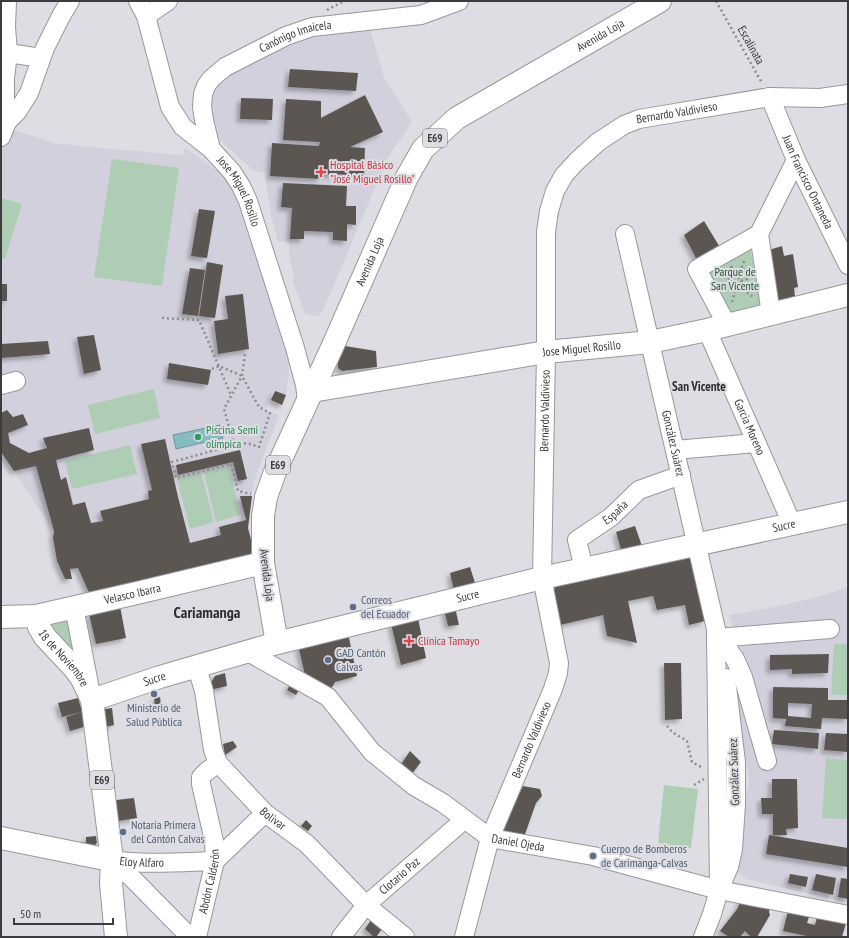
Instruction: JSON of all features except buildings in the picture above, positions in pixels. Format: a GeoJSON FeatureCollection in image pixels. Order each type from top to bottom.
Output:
{"type":"FeatureCollection","features":[{"type":"Feature","properties":{"kind":"main road","name":"Avenida Loja"},"geometry":{"type":"LineString","coordinates":[[277,643],[264,563],[263,516],[266,497],[275,472],[407,177],[423,149],[458,118],[660,1]]}},
{"type":"Feature","properties":{"kind":"main road","name":"Jose Miguel Rosillo"},"geometry":{"type":"LineString","coordinates":[[313,389],[546,352],[650,342],[722,320],[771,314],[848,295]]}},
{"type":"Feature","properties":{"kind":"main road","name":"Sucre"},"geometry":{"type":"LineString","coordinates":[[92,700],[148,681],[277,643],[542,578],[848,512]]}},
{"type":"Feature","properties":{"kind":"main road","name":"Velasco Ibarra"},"geometry":{"type":"LineString","coordinates":[[1,617],[36,616],[264,563]]}},
{"type":"Feature","properties":{"kind":"main road","name":"18 de Noviembre"},"geometry":{"type":"LineString","coordinates":[[36,616],[45,637],[75,669],[82,679],[92,700],[112,860],[111,883],[116,937]]}},
{"type":"Feature","properties":{"kind":"main road","name":"Eloy Alfaro"},"geometry":{"type":"LineString","coordinates":[[1,838],[112,860]]}},
{"type":"Feature","properties":{"kind":"street"},"geometry":{"type":"LineString","coordinates":[[4,129],[5,78],[8,53],[6,1]]}},
{"type":"Feature","properties":{"kind":"street"},"geometry":{"type":"LineString","coordinates":[[4,129],[17,112],[28,93],[41,58],[61,16],[70,1]]}},
{"type":"Feature","properties":{"kind":"street"},"geometry":{"type":"LineString","coordinates":[[142,9],[168,1]]}},
{"type":"Feature","properties":{"kind":"street","name":"Canónigo Imaicela"},"geometry":{"type":"LineString","coordinates":[[211,150],[202,107],[203,94],[211,79],[225,67],[286,36],[312,27],[421,15],[459,1]]}},
{"type":"Feature","properties":{"kind":"street","name":"Jose Miguel Rosillo"},"geometry":{"type":"LineString","coordinates":[[142,9],[170,107],[183,127],[211,150],[232,172],[241,186],[248,202],[295,348],[305,385],[313,389]]}},
{"type":"Feature","properties":{"kind":"street"},"geometry":{"type":"LineString","coordinates":[[8,53],[41,58]]}},
{"type":"Feature","properties":{"kind":"street","name":"Bernardo Valdivieso"},"geometry":{"type":"LineString","coordinates":[[464,937],[490,838],[553,689],[558,673],[559,663],[542,578],[546,352],[546,232],[549,211],[556,191],[564,175],[598,142],[624,125],[639,119],[770,97],[820,98],[848,94]]}},
{"type":"Feature","properties":{"kind":"street","name":"Juan Francisco Ontaneda"},"geometry":{"type":"LineString","coordinates":[[770,97],[796,160],[848,265]]}},
{"type":"Feature","properties":{"kind":"street"},"geometry":{"type":"LineString","coordinates":[[771,314],[759,234],[796,160]]}},
{"type":"Feature","properties":{"kind":"street"},"geometry":{"type":"LineString","coordinates":[[232,172],[250,186],[258,198],[302,330],[310,358],[313,389]]}},
{"type":"Feature","properties":{"kind":"street","name":"González Suárez"},"geometry":{"type":"LineString","coordinates":[[625,234],[697,545],[716,641],[727,680],[736,762],[736,805],[733,849],[729,867],[719,890],[703,937]]}},
{"type":"Feature","properties":{"kind":"street","name":"Garcia Moreno"},"geometry":{"type":"LineString","coordinates":[[759,234],[697,269],[722,320],[756,443],[792,524]]}},
{"type":"Feature","properties":{"kind":"street"},"geometry":{"type":"LineString","coordinates":[[675,450],[756,443]]}},
{"type":"Feature","properties":{"kind":"street","name":"España"},"geometry":{"type":"LineString","coordinates":[[584,569],[576,540],[611,517],[638,490],[681,475]]}},
{"type":"Feature","properties":{"kind":"street","name":"18 de Noviembre"},"geometry":{"type":"LineString","coordinates":[[74,607],[92,700]]}},
{"type":"Feature","properties":{"kind":"street"},"geometry":{"type":"LineString","coordinates":[[716,641],[830,629]]}},
{"type":"Feature","properties":{"kind":"street"},"geometry":{"type":"LineString","coordinates":[[716,641],[728,649],[735,659],[743,678],[767,761]]}},
{"type":"Feature","properties":{"kind":"street","name":"Daniel Ojeda"},"geometry":{"type":"LineString","coordinates":[[248,652],[328,697],[372,752],[414,786],[443,803],[490,838],[593,856],[719,890],[848,915]]}},
{"type":"Feature","properties":{"kind":"street","name":"Bolivar"},"geometry":{"type":"LineString","coordinates":[[197,667],[204,691],[213,750],[218,763],[265,813],[307,844],[366,905],[405,937]]}},
{"type":"Feature","properties":{"kind":"street","name":"Abdón Calderón"},"geometry":{"type":"LineString","coordinates":[[197,937],[215,861],[214,841],[201,784],[202,777],[206,772],[218,763]]}},
{"type":"Feature","properties":{"kind":"street"},"geometry":{"type":"LineString","coordinates":[[215,861],[265,813]]}},
{"type":"Feature","properties":{"kind":"street","name":"Clotario Paz"},"geometry":{"type":"LineString","coordinates":[[341,937],[366,905],[464,820]]}},
{"type":"Feature","properties":{"kind":"street"},"geometry":{"type":"LineString","coordinates":[[112,860],[121,870],[130,876],[190,937]]}},
{"type":"Feature","properties":{"kind":"street","name":"Eloy Alfaro"},"geometry":{"type":"LineString","coordinates":[[112,860],[123,862],[215,861]]}},
{"type":"Feature","properties":{"kind":"street"},"geometry":{"type":"LineString","coordinates":[[136,882],[136,869],[146,862]]}},
{"type":"Feature","properties":{"kind":"path","name":"Escalinata"},"geometry":{"type":"LineString","coordinates":[[716,1],[770,97]]}},
{"type":"Feature","properties":{"kind":"path"},"geometry":{"type":"LineString","coordinates":[[745,259],[737,277],[732,279],[731,282],[733,286],[738,286],[754,299]]}},
{"type":"Feature","properties":{"kind":"path"},"geometry":{"type":"LineString","coordinates":[[729,261],[737,277],[741,281]]}},
{"type":"Feature","properties":{"kind":"path"},"geometry":{"type":"LineString","coordinates":[[722,320],[741,281],[753,277]]}},
{"type":"Feature","properties":{"kind":"path"},"geometry":{"type":"LineString","coordinates":[[162,318],[200,320],[231,395]]}},
{"type":"Feature","properties":{"kind":"path"},"geometry":{"type":"LineString","coordinates":[[234,445],[224,409],[242,376],[245,353]]}},
{"type":"Feature","properties":{"kind":"path"},"geometry":{"type":"LineString","coordinates":[[212,369],[219,366],[242,376],[259,407],[270,413],[259,447],[248,443],[234,445],[172,462],[176,478],[231,464],[238,491],[266,497]]}},
{"type":"Feature","properties":{"kind":"path"},"geometry":{"type":"LineString","coordinates":[[667,726],[672,732],[687,741],[692,762],[706,769]]}},
{"type":"Feature","properties":{"kind":"shaded area","name":"Hospital Básico \"José Miguel Rosillo\""},"geometry":{"type":"Polygon","coordinates":[[[370,29],[384,77],[412,122],[387,159],[323,311],[318,316],[305,314],[292,279],[294,275],[289,256],[289,241],[278,242],[271,215],[266,173],[254,171],[217,138],[208,102],[215,88],[226,76],[271,53],[310,37],[370,29]]]}},
{"type":"Feature","properties":{"kind":"shaded area"},"geometry":{"type":"Polygon","coordinates":[[[7,128],[55,143],[89,147],[183,155],[185,148],[222,174],[234,193],[266,282],[289,356],[289,374],[286,395],[273,391],[265,410],[279,415],[253,484],[248,528],[255,555],[179,574],[149,499],[100,511],[103,521],[54,531],[1,452],[1,143],[7,128]]]}},
{"type":"Feature","properties":{"kind":"shaded area"},"geometry":{"type":"Polygon","coordinates":[[[848,587],[848,903],[746,879],[735,869],[745,800],[749,784],[748,771],[743,753],[736,680],[750,674],[729,615],[774,607],[821,596],[848,587]]]}},
{"type":"Feature","properties":{"kind":"green space"},"geometry":{"type":"Polygon","coordinates":[[[112,159],[179,168],[162,286],[94,277],[112,159]]]}},
{"type":"Feature","properties":{"kind":"green space"},"geometry":{"type":"Polygon","coordinates":[[[1,198],[22,204],[5,259],[1,258],[1,198]]]}},
{"type":"Feature","properties":{"kind":"green space","name":"Parque de San Vicente"},"geometry":{"type":"Polygon","coordinates":[[[750,248],[763,305],[728,315],[705,268],[750,248]]]}},
{"type":"Feature","properties":{"kind":"green space"},"geometry":{"type":"Polygon","coordinates":[[[154,389],[160,418],[95,434],[88,405],[154,389]]]}},
{"type":"Feature","properties":{"kind":"green space"},"geometry":{"type":"Polygon","coordinates":[[[130,445],[137,474],[72,489],[65,461],[130,445]]]}},
{"type":"Feature","properties":{"kind":"green space"},"geometry":{"type":"Polygon","coordinates":[[[229,466],[240,515],[216,522],[204,472],[229,466]]]}},
{"type":"Feature","properties":{"kind":"green space"},"geometry":{"type":"Polygon","coordinates":[[[201,473],[214,522],[190,529],[177,479],[201,473]]]}},
{"type":"Feature","properties":{"kind":"green space"},"geometry":{"type":"Polygon","coordinates":[[[67,616],[77,655],[46,627],[48,620],[67,616]]]}},
{"type":"Feature","properties":{"kind":"green space"},"geometry":{"type":"Polygon","coordinates":[[[834,644],[848,644],[848,695],[831,695],[834,644]]]}},
{"type":"Feature","properties":{"kind":"green space"},"geometry":{"type":"Polygon","coordinates":[[[826,758],[848,760],[848,819],[822,818],[826,758]]]}},
{"type":"Feature","properties":{"kind":"green space"},"geometry":{"type":"Polygon","coordinates":[[[664,785],[698,789],[691,848],[658,843],[664,785]]]}},
{"type":"Feature","properties":{"kind":"water","name":"Piscina Semi olímpica"},"geometry":{"type":"Polygon","coordinates":[[[220,425],[223,438],[176,449],[173,435],[220,425]]]}},
{"type":"Feature","properties":{"kind":"place","name":"Hospital Básico \"José Miguel Rosillo\""},"geometry":{"type":"Point","coordinates":[321,172]}},
{"type":"Feature","properties":{"kind":"place","name":"Piscina Semi olímpica"},"geometry":{"type":"Point","coordinates":[198,437]}},
{"type":"Feature","properties":{"kind":"place","name":"Correos del Ecuador"},"geometry":{"type":"Point","coordinates":[353,607]}},
{"type":"Feature","properties":{"kind":"place","name":"Clínica Tamayo"},"geometry":{"type":"Point","coordinates":[409,641]}},
{"type":"Feature","properties":{"kind":"place","name":"GAD Cantón Calvas"},"geometry":{"type":"Point","coordinates":[328,660]}},
{"type":"Feature","properties":{"kind":"place","name":"Ministerio de Salud Pública"},"geometry":{"type":"Point","coordinates":[154,694]}},
{"type":"Feature","properties":{"kind":"place","name":"Notaría Primera del Cantón Calvas"},"geometry":{"type":"Point","coordinates":[123,832]}},
{"type":"Feature","properties":{"kind":"place","name":"Cuerpo de Bomberos de Carimanga-Calvas"},"geometry":{"type":"Point","coordinates":[593,856]}},
{"type":"Feature","properties":{"kind":"district","name":"San Vicente"},"geometry":{"type":"Point","coordinates":[699,386]}},
{"type":"Feature","properties":{"kind":"district","name":"Cariamanga"},"geometry":{"type":"Point","coordinates":[207,612]}}]}
